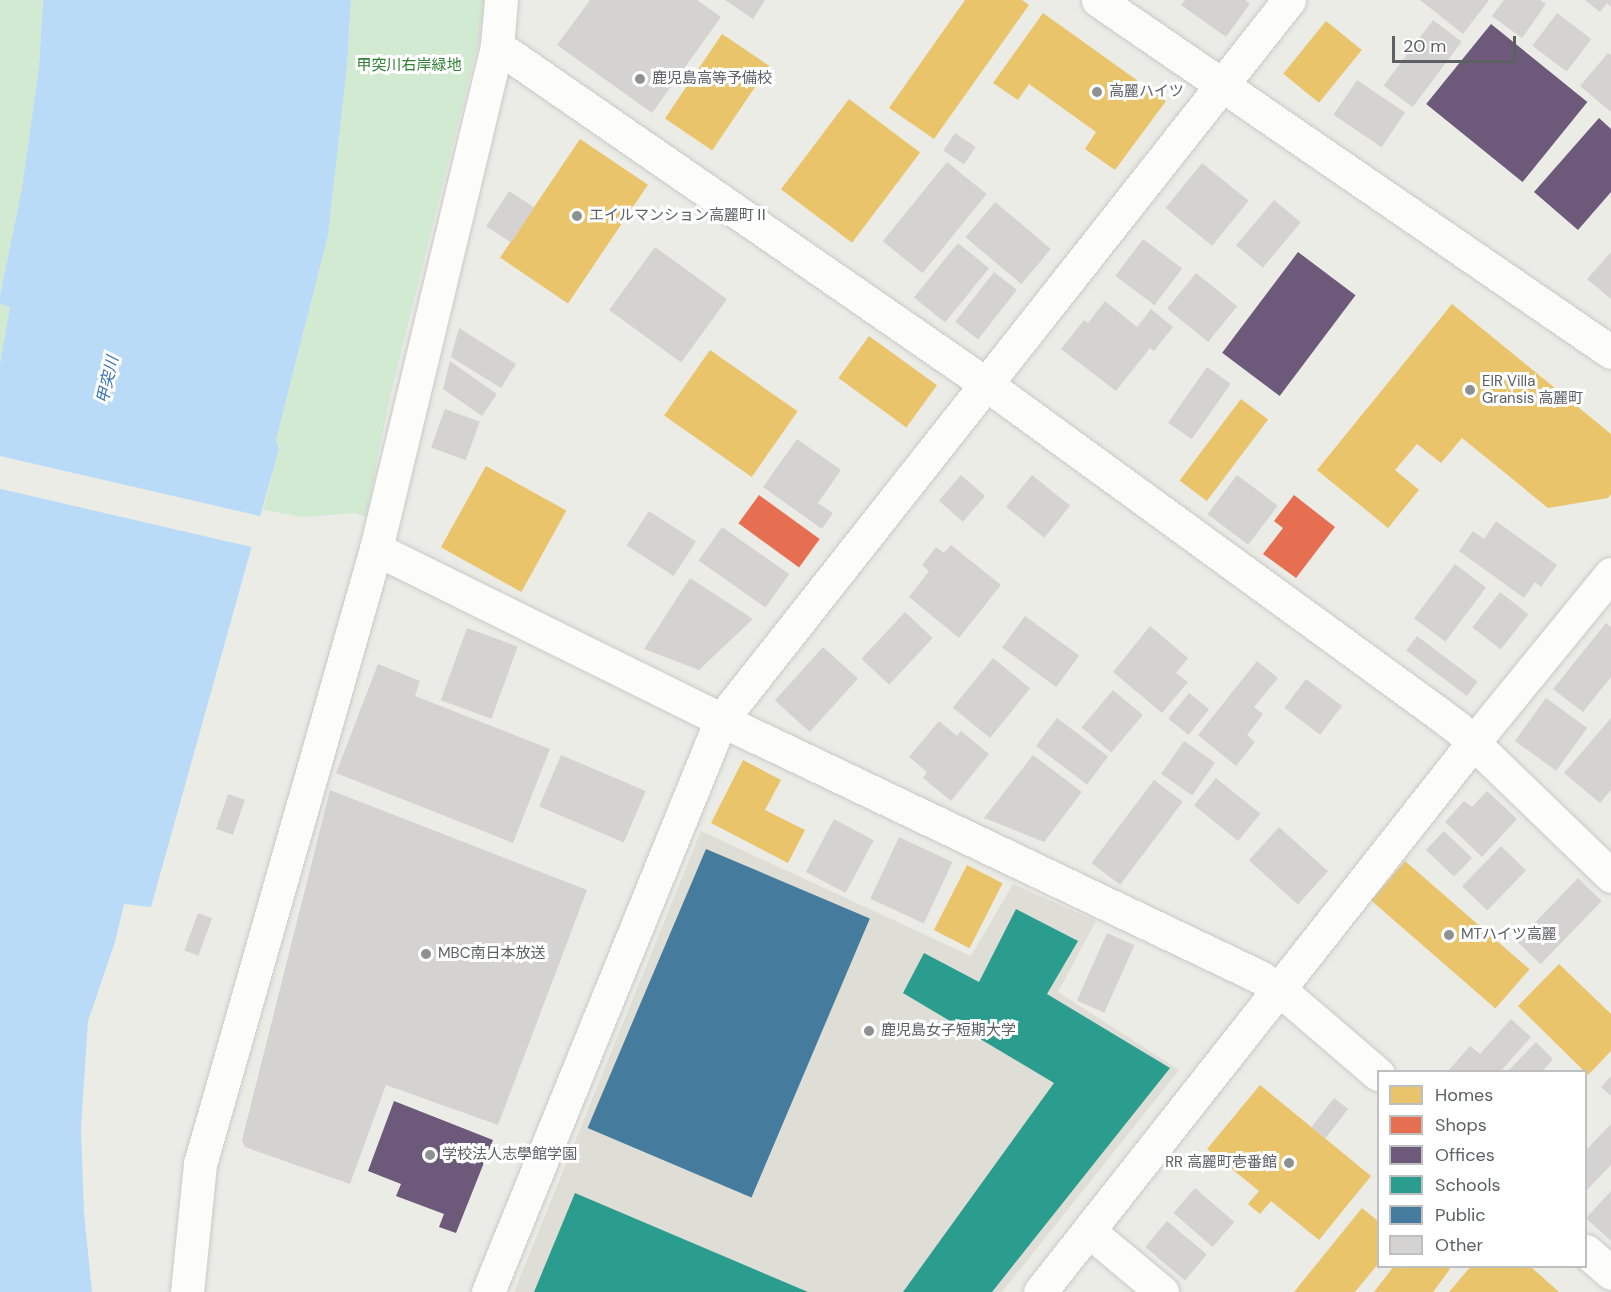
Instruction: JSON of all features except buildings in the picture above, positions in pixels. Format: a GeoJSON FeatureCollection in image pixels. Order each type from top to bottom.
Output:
{"type":"FeatureCollection","features":[{"type":"Feature","properties":{"kind":"street"},"geometry":{"type":"LineString","coordinates":[[187,1292],[200,1164],[376,549],[497,46],[501,0]]}},
{"type":"Feature","properties":{"kind":"street"},"geometry":{"type":"LineString","coordinates":[[1098,0],[1611,352]]}},
{"type":"Feature","properties":{"kind":"street"},"geometry":{"type":"LineString","coordinates":[[488,1292],[721,720],[1289,0]]}},
{"type":"Feature","properties":{"kind":"street"},"geometry":{"type":"LineString","coordinates":[[497,46],[986,384],[1438,713],[1473,743],[1611,876]]}},
{"type":"Feature","properties":{"kind":"street"},"geometry":{"type":"LineString","coordinates":[[376,549],[721,720],[1249,972],[1280,990],[1377,1073]]}},
{"type":"Feature","properties":{"kind":"street"},"geometry":{"type":"LineString","coordinates":[[1040,1292],[1090,1232],[1473,743],[1611,574]]}},
{"type":"Feature","properties":{"kind":"street"},"geometry":{"type":"LineString","coordinates":[[1090,1232],[1162,1292]]}},
{"type":"Feature","properties":{"kind":"street"},"geometry":{"type":"LineString","coordinates":[[1587,1252],[1611,1273]]}},
{"type":"Feature","properties":{"kind":"shaded area","name":"鹿児島女子短期大学"},"geometry":{"type":"Polygon","coordinates":[[[701,831],[971,956],[1013,884],[1096,921],[1058,992],[1179,1070],[1002,1292],[514,1292],[701,831]]]}},
{"type":"Feature","properties":{"kind":"green space"},"geometry":{"type":"Polygon","coordinates":[[[0,0],[43,0],[39,67],[22,188],[0,296],[0,0]]]}},
{"type":"Feature","properties":{"kind":"green space","name":"甲突川右岸緑地"},"geometry":{"type":"Polygon","coordinates":[[[351,0],[484,0],[480,36],[390,397],[366,517],[355,513],[303,517],[263,510],[279,449],[276,440],[328,235],[347,66],[351,0]]]}},
{"type":"Feature","properties":{"kind":"green space"},"geometry":{"type":"Polygon","coordinates":[[[0,304],[10,307],[0,364],[0,304]]]}},
{"type":"Feature","properties":{"kind":"water","name":"甲突川"},"geometry":{"type":"Polygon","coordinates":[[[43,0],[351,0],[347,66],[328,235],[276,440],[279,449],[151,907],[124,904],[115,942],[88,1021],[81,1128],[84,1213],[92,1292],[0,1292],[0,364],[10,307],[0,304],[0,296],[22,188],[39,67],[43,0]]]}},
{"type":"Feature","properties":{"kind":"pier"},"geometry":{"type":"Polygon","coordinates":[[[0,456],[263,517],[256,548],[0,489],[0,456]]]}},
{"type":"Feature","properties":{"kind":"place","name":"鹿児島高等予備校"},"geometry":{"type":"Point","coordinates":[640,79]}},
{"type":"Feature","properties":{"kind":"place","name":"高麗ハイツ"},"geometry":{"type":"Point","coordinates":[1097,92]}},
{"type":"Feature","properties":{"kind":"place","name":"エイルマンション高麗町Ⅱ"},"geometry":{"type":"Point","coordinates":[577,216]}},
{"type":"Feature","properties":{"kind":"place","name":"EIR Villa Gransis 高麗町"},"geometry":{"type":"Point","coordinates":[1470,390]}},
{"type":"Feature","properties":{"kind":"place","name":"MTハイツ高麗"},"geometry":{"type":"Point","coordinates":[1449,935]}},
{"type":"Feature","properties":{"kind":"place","name":"MBC南日本放送"},"geometry":{"type":"Point","coordinates":[426,954]}},
{"type":"Feature","properties":{"kind":"place","name":"鹿児島女子短期大学"},"geometry":{"type":"Point","coordinates":[869,1031]}},
{"type":"Feature","properties":{"kind":"place","name":"学校法人志學館学園"},"geometry":{"type":"Point","coordinates":[430,1155]}},
{"type":"Feature","properties":{"kind":"place","name":"RR 高麗町壱番館"},"geometry":{"type":"Point","coordinates":[1289,1163]}}]}
